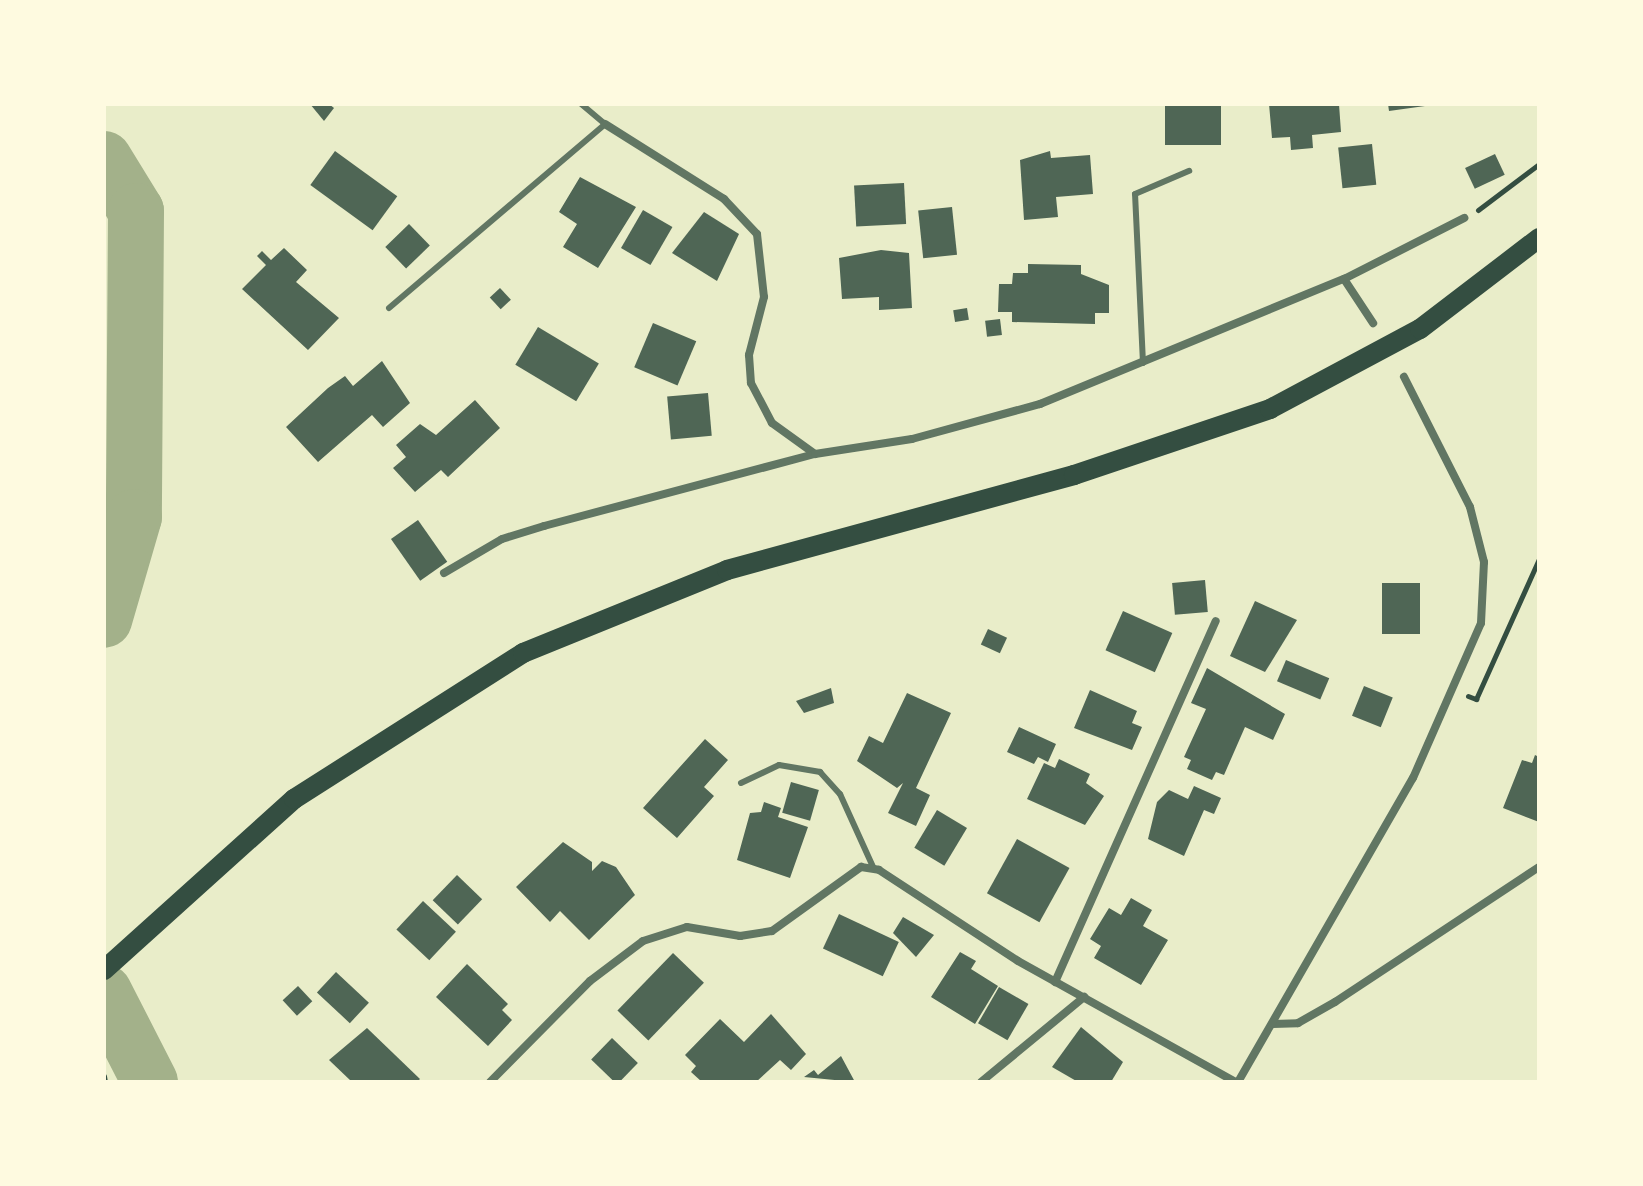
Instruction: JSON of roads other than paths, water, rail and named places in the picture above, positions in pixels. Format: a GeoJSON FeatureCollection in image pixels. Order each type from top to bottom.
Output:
{"type":"FeatureCollection","features":[{"type":"Feature","properties":{"kind":"main road"},"geometry":{"type":"LineString","coordinates":[[104,970],[195,885],[342,763],[523,653],[727,570],[1074,475],[1270,409],[1420,329],[1539,238]]}},
{"type":"Feature","properties":{"kind":"street"},"geometry":{"type":"LineString","coordinates":[[605,124],[724,199],[757,234],[764,297],[749,355],[751,383],[772,423],[815,454]]}},
{"type":"Feature","properties":{"kind":"street"},"geometry":{"type":"LineString","coordinates":[[444,573],[502,539],[815,454],[978,423],[1143,363],[1344,279],[1464,218]]}},
{"type":"Feature","properties":{"kind":"street"},"geometry":{"type":"LineString","coordinates":[[1344,279],[1373,323]]}},
{"type":"Feature","properties":{"kind":"street"},"geometry":{"type":"LineString","coordinates":[[490,1082],[590,981],[643,941],[687,927],[740,936],[772,931],[792,923],[842,876],[874,869],[1055,982],[1236,1082],[1273,1024],[1413,778],[1481,623],[1484,562],[1470,507],[1404,377]]}},
{"type":"Feature","properties":{"kind":"street"},"geometry":{"type":"LineString","coordinates":[[1055,982],[1216,621]]}},
{"type":"Feature","properties":{"kind":"street"},"geometry":{"type":"LineString","coordinates":[[1273,1024],[1298,1023],[1335,1002],[1539,867]]}},
{"type":"Feature","properties":{"kind":"street"},"geometry":{"type":"LineString","coordinates":[[981,1082],[1084,997]]}},
{"type":"Feature","properties":{"kind":"lane"},"geometry":{"type":"LineString","coordinates":[[389,308],[605,124],[581,104]]}},
{"type":"Feature","properties":{"kind":"lane"},"geometry":{"type":"LineString","coordinates":[[1143,363],[1135,194],[1189,171]]}},
{"type":"Feature","properties":{"kind":"lane"},"geometry":{"type":"LineString","coordinates":[[741,783],[779,765],[820,772],[840,794],[874,869]]}},
{"type":"Feature","properties":{"kind":"waterway"},"geometry":{"type":"LineString","coordinates":[[104,159],[136,211],[134,517],[104,620]]}},
{"type":"Feature","properties":{"kind":"waterway"},"geometry":{"type":"LineString","coordinates":[[104,992],[150,1082]]}}]}
